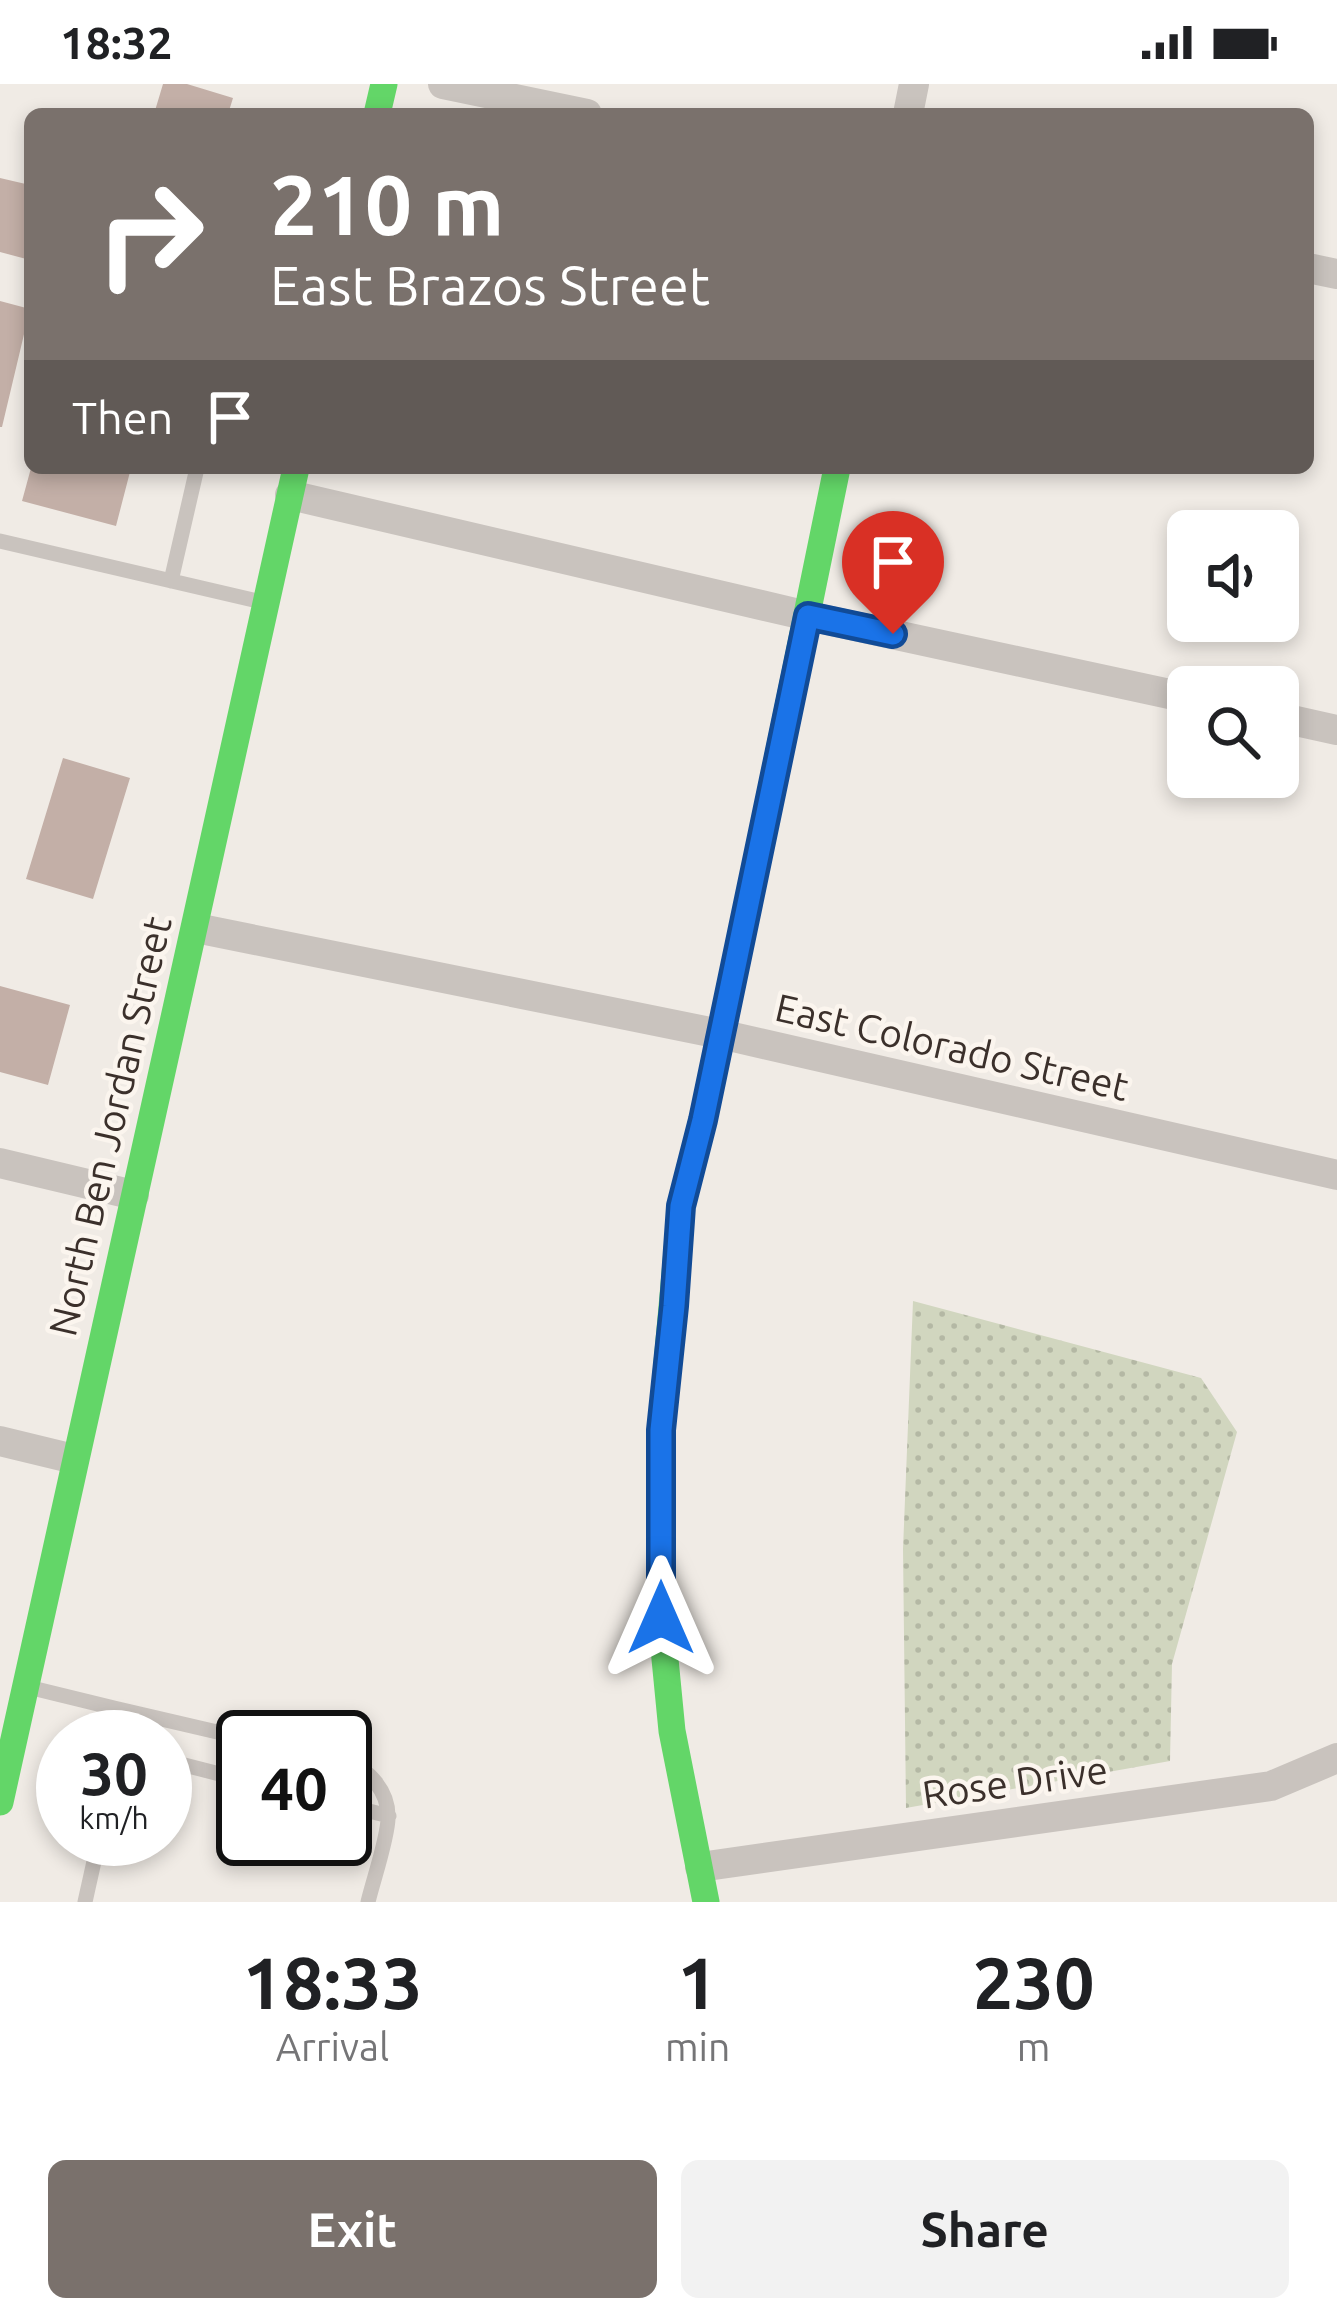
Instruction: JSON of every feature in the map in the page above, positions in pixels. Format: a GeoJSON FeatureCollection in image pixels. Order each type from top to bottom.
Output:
{"type":"FeatureCollection","features":[{"type":"Feature","properties":{"kind":"street"},"geometry":{"type":"LineString","coordinates":[[443,84],[558,108]]}},
{"type":"Feature","properties":{"kind":"street"},"geometry":{"type":"LineString","coordinates":[[706,1902],[672,1731],[661,1618],[661,1430],[681,1206],[703,1120],[836,474]]}},
{"type":"Feature","properties":{"kind":"street"},"geometry":{"type":"LineString","coordinates":[[293,482],[808,616],[1167,693]]}},
{"type":"Feature","properties":{"kind":"street","name":"North Ben Jordan Street"},"geometry":{"type":"LineString","coordinates":[[0,1802],[293,482]]}},
{"type":"Feature","properties":{"kind":"street"},"geometry":{"type":"LineString","coordinates":[[1299,722],[1337,730]]}},
{"type":"Feature","properties":{"kind":"street","name":"East Colorado Street"},"geometry":{"type":"LineString","coordinates":[[196,928],[720,1034],[1337,1175]]}},
{"type":"Feature","properties":{"kind":"street"},"geometry":{"type":"LineString","coordinates":[[0,1162],[134,1195]]}},
{"type":"Feature","properties":{"kind":"street"},"geometry":{"type":"LineString","coordinates":[[0,1441],[74,1459]]}},
{"type":"Feature","properties":{"kind":"street","name":"Rose Drive"},"geometry":{"type":"LineString","coordinates":[[700,1867],[1271,1786],[1337,1758]]}},
{"type":"Feature","properties":{"kind":"lane"},"geometry":{"type":"LineString","coordinates":[[171,581],[196,474]]}},
{"type":"Feature","properties":{"kind":"lane"},"geometry":{"type":"LineString","coordinates":[[0,541],[267,603]]}},
{"type":"Feature","properties":{"kind":"lane"},"geometry":{"type":"LineString","coordinates":[[26,1687],[216,1732]]}},
{"type":"Feature","properties":{"kind":"lane"},"geometry":{"type":"LineString","coordinates":[[368,1902],[389,1816],[380,1786],[372,1778]]}},
{"type":"Feature","properties":{"kind":"lane"},"geometry":{"type":"LineString","coordinates":[[372,1812],[389,1816]]}},
{"type":"Feature","properties":{"kind":"lane"},"geometry":{"type":"LineString","coordinates":[[85,1902],[94,1866]]}},
{"type":"Feature","properties":{"kind":"green space"},"geometry":{"type":"Polygon","coordinates":[[[913,1301],[1201,1378],[1237,1432],[1172,1664],[1170,1761],[906,1808],[903,1549],[913,1301]]]}},
{"type":"Feature","properties":{"kind":"building"},"geometry":{"type":"Polygon","coordinates":[[[163,84],[187,84],[233,98],[230,108],[156,108],[163,84]]]}},
{"type":"Feature","properties":{"kind":"building"},"geometry":{"type":"Polygon","coordinates":[[[0,178],[24,184],[24,258],[0,252],[0,178]]]}},
{"type":"Feature","properties":{"kind":"building"},"geometry":{"type":"Polygon","coordinates":[[[0,301],[24,307],[24,334],[0,427],[0,301]]]}},
{"type":"Feature","properties":{"kind":"building"},"geometry":{"type":"Polygon","coordinates":[[[29,474],[129,474],[116,526],[22,501],[29,474]]]}},
{"type":"Feature","properties":{"kind":"building"},"geometry":{"type":"Polygon","coordinates":[[[63,758],[130,778],[93,899],[26,879],[63,758]]]}},
{"type":"Feature","properties":{"kind":"building"},"geometry":{"type":"Polygon","coordinates":[[[0,986],[70,1005],[48,1085],[0,1072],[0,986]]]}},
{"type":"Feature","properties":{"kind":"traffic: fast"},"geometry":{"type":"LineString","coordinates":[[378,108],[384,84]]}},
{"type":"Feature","properties":{"kind":"traffic: fast"},"geometry":{"type":"LineString","coordinates":[[0,1802],[295,474]]}},
{"type":"Feature","properties":{"kind":"traffic: fast"},"geometry":{"type":"LineString","coordinates":[[706,1902],[672,1731],[661,1618],[661,1430],[681,1206],[703,1121],[836,474]]}},
{"type":"Feature","properties":{"kind":"route"},"geometry":{"type":"LineString","coordinates":[[661,1618],[661,1430],[681,1206],[808,616],[893,634]]}}]}
